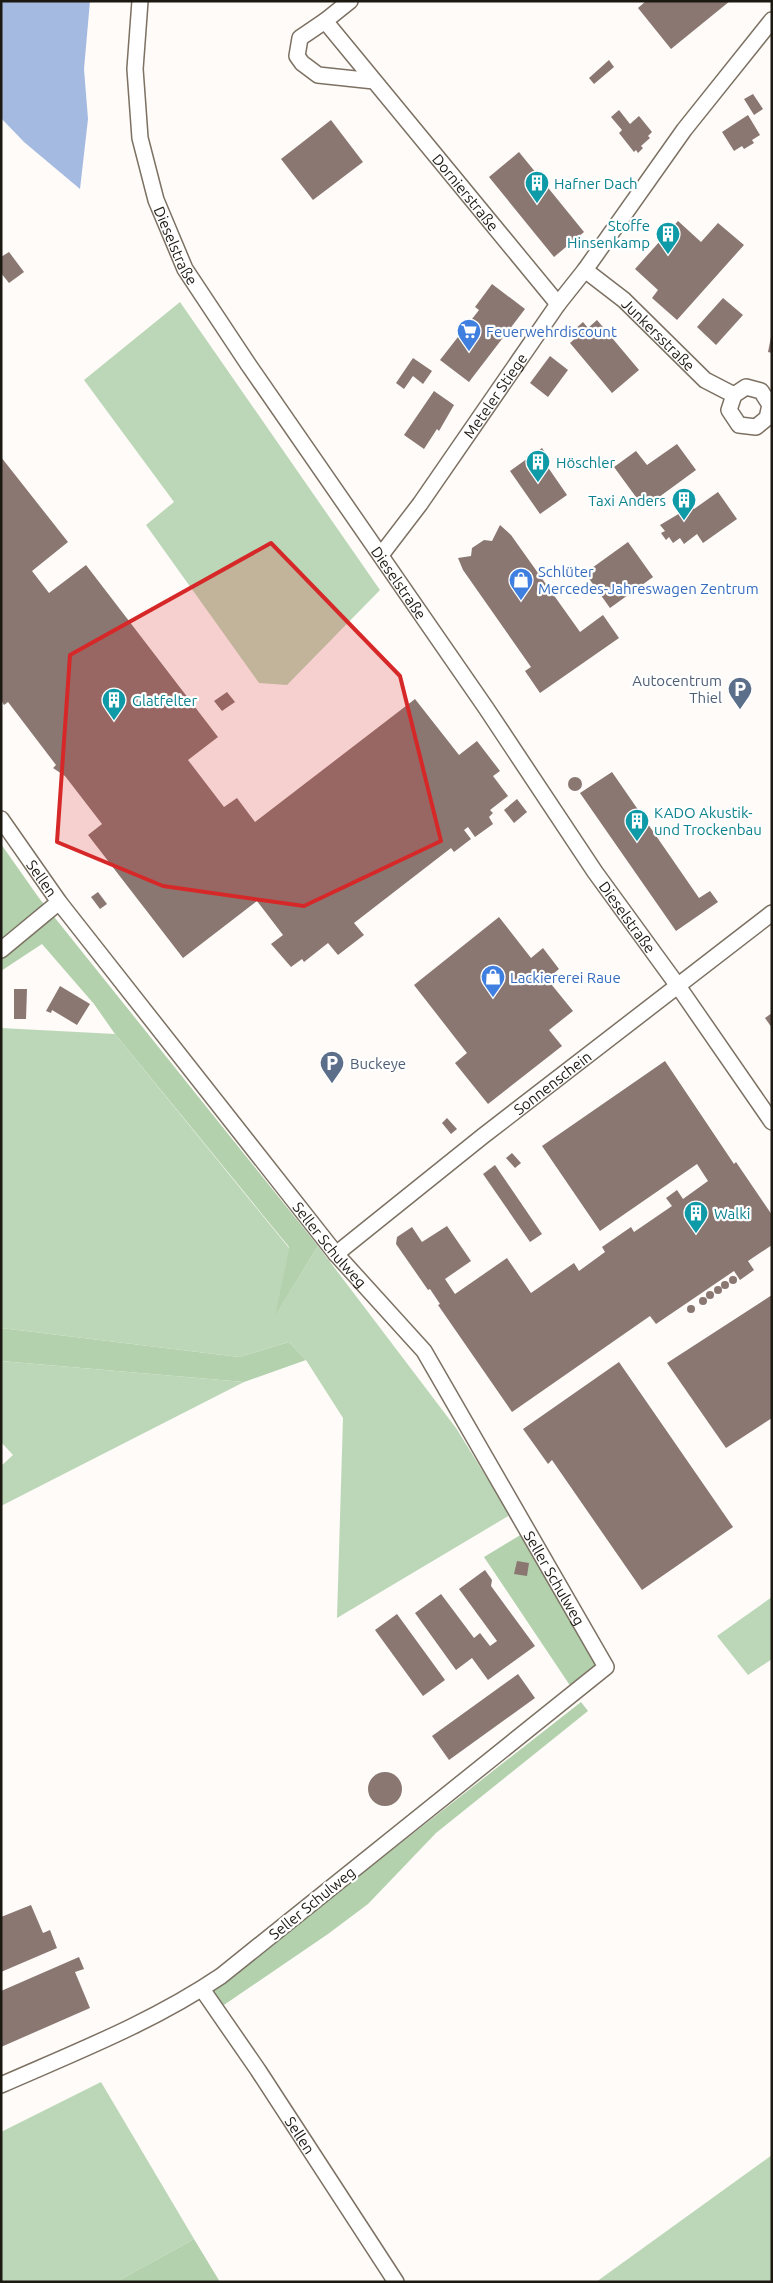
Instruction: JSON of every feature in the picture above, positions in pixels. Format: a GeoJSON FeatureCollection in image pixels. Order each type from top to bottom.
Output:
{"type":"FeatureCollection","features":[{"type":"Feature","properties":{"kind":"street","name":"Dieselstraße"},"geometry":{"type":"LineString","coordinates":[[140,1],[135,69],[140,138],[156,200],[177,252],[218,320],[486,708],[595,872],[678,986],[772,1122]]}},
{"type":"Feature","properties":{"kind":"street"},"geometry":{"type":"LineString","coordinates":[[350,1],[300,38],[297,56],[302,63],[318,76],[374,81]]}},
{"type":"Feature","properties":{"kind":"street","name":"Meteler Stiege"},"geometry":{"type":"LineString","coordinates":[[381,555],[420,504],[558,304],[585,270],[684,130],[772,20]]}},
{"type":"Feature","properties":{"kind":"street","name":"Dornierstraße"},"geometry":{"type":"LineString","coordinates":[[325,21],[558,304]]}},
{"type":"Feature","properties":{"kind":"street","name":"Junkersstraße"},"geometry":{"type":"LineString","coordinates":[[585,270],[624,300],[705,380],[734,395]]}},
{"type":"Feature","properties":{"kind":"street","name":"Sellen"},"geometry":{"type":"LineString","coordinates":[[1,819],[58,902],[1,950]]}},
{"type":"Feature","properties":{"kind":"street","name":"Seller Schulweg"},"geometry":{"type":"LineString","coordinates":[[1,2085],[84,2049],[202,1989],[221,1976],[606,1667],[424,1351],[336,1254],[58,902]]}},
{"type":"Feature","properties":{"kind":"street","name":"Sonnenschein"},"geometry":{"type":"LineString","coordinates":[[336,1254],[483,1136],[772,913]]}},
{"type":"Feature","properties":{"kind":"street","name":"Sellen"},"geometry":{"type":"LineString","coordinates":[[202,1989],[258,2070],[396,2282]]}},
{"type":"Feature","properties":{"kind":"highlighted area"},"geometry":{"type":"Polygon","coordinates":[[[271,543],[400,676],[441,841],[304,906],[163,886],[57,842],[70,655],[271,543]]]}},
{"type":"Feature","properties":{"kind":"green space"},"geometry":{"type":"Polygon","coordinates":[[[180,302],[380,590],[287,685],[259,683],[146,525],[174,502],[84,380],[180,302]]]}},
{"type":"Feature","properties":{"kind":"green space"},"geometry":{"type":"Polygon","coordinates":[[[1,844],[39,898],[318,1246],[275,1316],[289,1247],[115,1034],[94,1004],[42,944],[1,971],[1,844]]]}},
{"type":"Feature","properties":{"kind":"green space"},"geometry":{"type":"Polygon","coordinates":[[[1,1028],[115,1034],[289,1248],[276,1314],[318,1246],[456,1428],[510,1515],[337,1618],[343,1418],[306,1360],[289,1342],[239,1357],[1,1328],[1,1028]]]}},
{"type":"Feature","properties":{"kind":"green space"},"geometry":{"type":"Polygon","coordinates":[[[1,1328],[239,1357],[289,1342],[306,1360],[244,1382],[1,1361],[1,1328]]]}},
{"type":"Feature","properties":{"kind":"green space"},"geometry":{"type":"Polygon","coordinates":[[[1,1361],[244,1382],[1,1506],[1,1466],[13,1455],[1,1442],[1,1361]]]}},
{"type":"Feature","properties":{"kind":"green space"},"geometry":{"type":"Polygon","coordinates":[[[522,1534],[596,1666],[571,1687],[484,1557],[522,1534]]]}},
{"type":"Feature","properties":{"kind":"green space"},"geometry":{"type":"Polygon","coordinates":[[[772,1597],[772,1659],[748,1675],[717,1636],[772,1597]]]}},
{"type":"Feature","properties":{"kind":"green space"},"geometry":{"type":"Polygon","coordinates":[[[581,1702],[588,1711],[436,1833],[368,1904],[328,1934],[221,2007],[212,1991],[581,1702]]]}},
{"type":"Feature","properties":{"kind":"green space"},"geometry":{"type":"Polygon","coordinates":[[[101,2082],[194,2239],[116,2282],[1,2282],[1,2132],[101,2082]]]}},
{"type":"Feature","properties":{"kind":"green space"},"geometry":{"type":"Polygon","coordinates":[[[772,2155],[772,2282],[596,2282],[772,2155]]]}},
{"type":"Feature","properties":{"kind":"green space"},"geometry":{"type":"Polygon","coordinates":[[[194,2239],[220,2282],[116,2282],[194,2239]]]}},
{"type":"Feature","properties":{"kind":"water"},"geometry":{"type":"Polygon","coordinates":[[[1,1],[90,1],[84,69],[88,119],[80,189],[24,142],[1,118],[1,1]]]}},
{"type":"Feature","properties":{"kind":"building"},"geometry":{"type":"Polygon","coordinates":[[[646,1],[730,1],[671,49],[638,8],[646,1]]]}},
{"type":"Feature","properties":{"kind":"building"},"geometry":{"type":"Polygon","coordinates":[[[609,60],[614,67],[594,84],[589,78],[609,60]]]}},
{"type":"Feature","properties":{"kind":"building"},"geometry":{"type":"Polygon","coordinates":[[[753,94],[763,109],[754,115],[744,99],[753,94]]]}},
{"type":"Feature","properties":{"kind":"building"},"geometry":{"type":"Polygon","coordinates":[[[619,110],[630,124],[639,116],[652,132],[648,136],[650,138],[641,146],[643,148],[638,153],[636,150],[634,152],[619,133],[622,130],[611,117],[619,110]]]}},
{"type":"Feature","properties":{"kind":"building"},"geometry":{"type":"Polygon","coordinates":[[[748,115],[760,135],[752,140],[754,143],[744,149],[742,146],[734,151],[722,132],[748,115]]]}},
{"type":"Feature","properties":{"kind":"building"},"geometry":{"type":"Polygon","coordinates":[[[331,120],[363,162],[313,200],[281,159],[331,120]]]}},
{"type":"Feature","properties":{"kind":"building","name":"Hafner Dach"},"geometry":{"type":"Polygon","coordinates":[[[519,152],[584,232],[554,257],[489,177],[519,152]]]}},
{"type":"Feature","properties":{"kind":"building"},"geometry":{"type":"Polygon","coordinates":[[[678,221],[701,242],[718,223],[744,245],[677,320],[652,298],[658,290],[635,269],[678,221]]]}},
{"type":"Feature","properties":{"kind":"building"},"geometry":{"type":"Polygon","coordinates":[[[9,252],[24,272],[9,283],[1,273],[1,257],[9,252]]]}},
{"type":"Feature","properties":{"kind":"building"},"geometry":{"type":"Polygon","coordinates":[[[492,284],[525,309],[469,382],[440,360],[479,310],[475,307],[492,284]]]}},
{"type":"Feature","properties":{"kind":"building"},"geometry":{"type":"Polygon","coordinates":[[[723,298],[743,315],[716,345],[697,327],[723,298]]]}},
{"type":"Feature","properties":{"kind":"building"},"geometry":{"type":"Polygon","coordinates":[[[597,320],[639,370],[612,393],[570,343],[579,335],[574,330],[583,322],[588,328],[597,320]]]}},
{"type":"Feature","properties":{"kind":"building"},"geometry":{"type":"Polygon","coordinates":[[[772,337],[772,353],[768,352],[772,337]]]}},
{"type":"Feature","properties":{"kind":"building"},"geometry":{"type":"Polygon","coordinates":[[[550,356],[568,370],[548,397],[530,383],[550,356]]]}},
{"type":"Feature","properties":{"kind":"building"},"geometry":{"type":"Polygon","coordinates":[[[413,358],[432,371],[423,384],[413,376],[404,389],[396,383],[413,358]]]}},
{"type":"Feature","properties":{"kind":"building"},"geometry":{"type":"Polygon","coordinates":[[[434,391],[454,405],[439,431],[437,429],[424,449],[404,435],[434,391]]]}},
{"type":"Feature","properties":{"kind":"building"},"geometry":{"type":"Polygon","coordinates":[[[677,444],[696,470],[644,508],[614,467],[636,451],[647,465],[677,444]]]}},
{"type":"Feature","properties":{"kind":"building","name":"Höschler"},"geometry":{"type":"Polygon","coordinates":[[[542,448],[550,460],[545,463],[567,495],[540,514],[510,471],[542,448]]]}},
{"type":"Feature","properties":{"kind":"building","name":"Glatfelter"},"geometry":{"type":"Polygon","coordinates":[[[1,457],[68,542],[32,571],[49,593],[86,565],[218,737],[188,760],[224,807],[237,798],[255,822],[415,699],[459,755],[477,741],[500,771],[493,776],[508,796],[490,810],[493,813],[489,817],[493,824],[475,837],[468,827],[464,830],[471,839],[454,852],[451,848],[354,923],[364,935],[338,955],[328,943],[304,962],[302,959],[291,967],[271,944],[283,935],[257,901],[183,958],[88,835],[102,824],[65,776],[53,768],[56,765],[8,702],[4,705],[1,700],[1,457]]]}},
{"type":"Feature","properties":{"kind":"building"},"geometry":{"type":"Polygon","coordinates":[[[718,492],[737,519],[703,543],[697,534],[684,544],[680,538],[673,543],[669,537],[666,540],[661,533],[665,531],[660,525],[692,506],[694,509],[718,492]]]}},
{"type":"Feature","properties":{"kind":"building","name":"Schlüter Mercedes-Jahreswagen Zentrum"},"geometry":{"type":"Polygon","coordinates":[[[500,525],[511,535],[580,632],[603,615],[619,638],[540,693],[525,671],[531,667],[463,570],[458,558],[471,556],[472,548],[484,540],[492,541],[500,525]]]}},
{"type":"Feature","properties":{"kind":"building"},"geometry":{"type":"Polygon","coordinates":[[[628,542],[653,577],[610,608],[585,573],[628,542]]]}},
{"type":"Feature","properties":{"kind":"building"},"geometry":{"type":"Polygon","coordinates":[[[227,692],[235,702],[222,711],[214,701],[227,692]]]}},
{"type":"Feature","properties":{"kind":"building","name":"KADO Akustik- und Trockenbau"},"geometry":{"type":"Polygon","coordinates":[[[612,772],[699,898],[710,891],[718,902],[676,931],[580,793],[612,772]]]}},
{"type":"Feature","properties":{"kind":"building"},"geometry":{"type":"Polygon","coordinates":[[[572,777],[578,777],[582,784],[578,791],[572,791],[568,787],[568,781],[572,777]]]}},
{"type":"Feature","properties":{"kind":"building"},"geometry":{"type":"Polygon","coordinates":[[[517,799],[527,812],[514,823],[504,810],[517,799]]]}},
{"type":"Feature","properties":{"kind":"building"},"geometry":{"type":"Polygon","coordinates":[[[98,892],[107,904],[100,909],[91,897],[98,892]]]}},
{"type":"Feature","properties":{"kind":"building","name":"Lackiererei Raue"},"geometry":{"type":"Polygon","coordinates":[[[499,917],[531,958],[543,948],[559,969],[547,979],[573,1011],[549,1030],[562,1046],[488,1104],[455,1063],[467,1053],[414,985],[499,917]]]}},
{"type":"Feature","properties":{"kind":"building"},"geometry":{"type":"Polygon","coordinates":[[[60,986],[90,1004],[77,1025],[52,1010],[51,1013],[46,1011],[60,986]]]}},
{"type":"Feature","properties":{"kind":"building"},"geometry":{"type":"Polygon","coordinates":[[[14,989],[27,989],[26,1019],[14,1019],[14,989]]]}},
{"type":"Feature","properties":{"kind":"building"},"geometry":{"type":"Polygon","coordinates":[[[772,1013],[772,1028],[765,1018],[772,1013]]]}},
{"type":"Feature","properties":{"kind":"building","name":"Walki"},"geometry":{"type":"Polygon","coordinates":[[[665,1061],[734,1164],[736,1162],[772,1215],[772,1245],[748,1261],[754,1270],[740,1280],[734,1271],[656,1324],[650,1316],[512,1412],[438,1305],[440,1304],[430,1289],[428,1290],[396,1244],[397,1237],[412,1227],[422,1242],[447,1226],[471,1261],[445,1279],[455,1294],[507,1258],[531,1293],[574,1263],[579,1271],[605,1252],[602,1247],[631,1227],[634,1232],[672,1206],[666,1198],[677,1190],[683,1199],[708,1181],[697,1164],[600,1231],[542,1146],[665,1061]]]}},
{"type":"Feature","properties":{"kind":"building"},"geometry":{"type":"Polygon","coordinates":[[[447,1118],[457,1129],[451,1134],[442,1123],[447,1118]]]}},
{"type":"Feature","properties":{"kind":"building"},"geometry":{"type":"Polygon","coordinates":[[[512,1153],[521,1163],[515,1168],[506,1158],[512,1153]]]}},
{"type":"Feature","properties":{"kind":"building"},"geometry":{"type":"Polygon","coordinates":[[[495,1165],[542,1234],[530,1242],[483,1174],[495,1165]]]}},
{"type":"Feature","properties":{"kind":"building"},"geometry":{"type":"Polygon","coordinates":[[[733,1276],[737,1280],[733,1284],[729,1280],[733,1276]]]}},
{"type":"Feature","properties":{"kind":"building"},"geometry":{"type":"Polygon","coordinates":[[[725,1281],[729,1285],[725,1289],[721,1285],[725,1281]]]}},
{"type":"Feature","properties":{"kind":"building"},"geometry":{"type":"Polygon","coordinates":[[[718,1286],[722,1290],[718,1294],[714,1290],[718,1286]]]}},
{"type":"Feature","properties":{"kind":"building"},"geometry":{"type":"Polygon","coordinates":[[[710,1291],[714,1295],[710,1299],[706,1295],[710,1291]]]}},
{"type":"Feature","properties":{"kind":"building"},"geometry":{"type":"Polygon","coordinates":[[[772,1295],[772,1418],[726,1448],[667,1363],[772,1295]]]}},
{"type":"Feature","properties":{"kind":"building"},"geometry":{"type":"Polygon","coordinates":[[[703,1297],[707,1301],[703,1305],[699,1301],[703,1297]]]}},
{"type":"Feature","properties":{"kind":"building"},"geometry":{"type":"Polygon","coordinates":[[[691,1305],[695,1309],[691,1313],[687,1309],[691,1305]]]}},
{"type":"Feature","properties":{"kind":"building"},"geometry":{"type":"Polygon","coordinates":[[[619,1362],[733,1527],[642,1590],[552,1460],[548,1464],[523,1429],[619,1362]]]}},
{"type":"Feature","properties":{"kind":"building"},"geometry":{"type":"Polygon","coordinates":[[[517,1561],[529,1563],[527,1576],[514,1574],[517,1561]]]}},
{"type":"Feature","properties":{"kind":"building"},"geometry":{"type":"Polygon","coordinates":[[[485,1570],[492,1580],[491,1586],[535,1646],[488,1680],[472,1658],[456,1670],[415,1613],[441,1594],[474,1638],[480,1633],[490,1646],[497,1641],[459,1589],[485,1570]]]}},
{"type":"Feature","properties":{"kind":"building"},"geometry":{"type":"Polygon","coordinates":[[[397,1614],[445,1680],[423,1696],[375,1630],[397,1614]]]}},
{"type":"Feature","properties":{"kind":"building"},"geometry":{"type":"Polygon","coordinates":[[[518,1674],[535,1698],[449,1760],[432,1736],[518,1674]]]}},
{"type":"Feature","properties":{"kind":"building"},"geometry":{"type":"Polygon","coordinates":[[[385,1772],[392,1773],[397,1777],[401,1782],[401,1796],[397,1801],[392,1805],[385,1806],[378,1805],[373,1801],[369,1796],[368,1789],[369,1782],[373,1777],[378,1773],[385,1772]]]}},
{"type":"Feature","properties":{"kind":"building"},"geometry":{"type":"Polygon","coordinates":[[[31,1905],[43,1933],[50,1930],[57,1948],[1,1972],[1,1917],[31,1905]]]}},
{"type":"Feature","properties":{"kind":"building"},"geometry":{"type":"Polygon","coordinates":[[[79,1957],[84,1969],[75,1972],[90,2008],[1,2047],[1,1991],[79,1957]]]}},
{"type":"Feature","properties":{"kind":"place","name":"Hafner Dach"},"geometry":{"type":"Point","coordinates":[537,204]}},
{"type":"Feature","properties":{"kind":"place","name":"Stoffe Hinsenkamp"},"geometry":{"type":"Point","coordinates":[668,255]}},
{"type":"Feature","properties":{"kind":"place","name":"Feuerwehrdiscount"},"geometry":{"type":"Point","coordinates":[469,352]}},
{"type":"Feature","properties":{"kind":"place","name":"Höschler"},"geometry":{"type":"Point","coordinates":[538,483]}},
{"type":"Feature","properties":{"kind":"place","name":"Taxi Anders"},"geometry":{"type":"Point","coordinates":[684,521]}},
{"type":"Feature","properties":{"kind":"place","name":"Schlüter Mercedes-Jahreswagen Zentrum"},"geometry":{"type":"Point","coordinates":[521,601]}},
{"type":"Feature","properties":{"kind":"place","name":"Autocentrum Thiel"},"geometry":{"type":"Point","coordinates":[740,710]}},
{"type":"Feature","properties":{"kind":"place","name":"Glatfelter"},"geometry":{"type":"Point","coordinates":[114,721]}},
{"type":"Feature","properties":{"kind":"place","name":"KADO Akustik- und Trockenbau"},"geometry":{"type":"Point","coordinates":[637,842]}},
{"type":"Feature","properties":{"kind":"place","name":"Lackiererei Raue"},"geometry":{"type":"Point","coordinates":[493,998]}},
{"type":"Feature","properties":{"kind":"place","name":"Buckeye"},"geometry":{"type":"Point","coordinates":[332,1084]}},
{"type":"Feature","properties":{"kind":"place","name":"Walki"},"geometry":{"type":"Point","coordinates":[696,1234]}}]}
